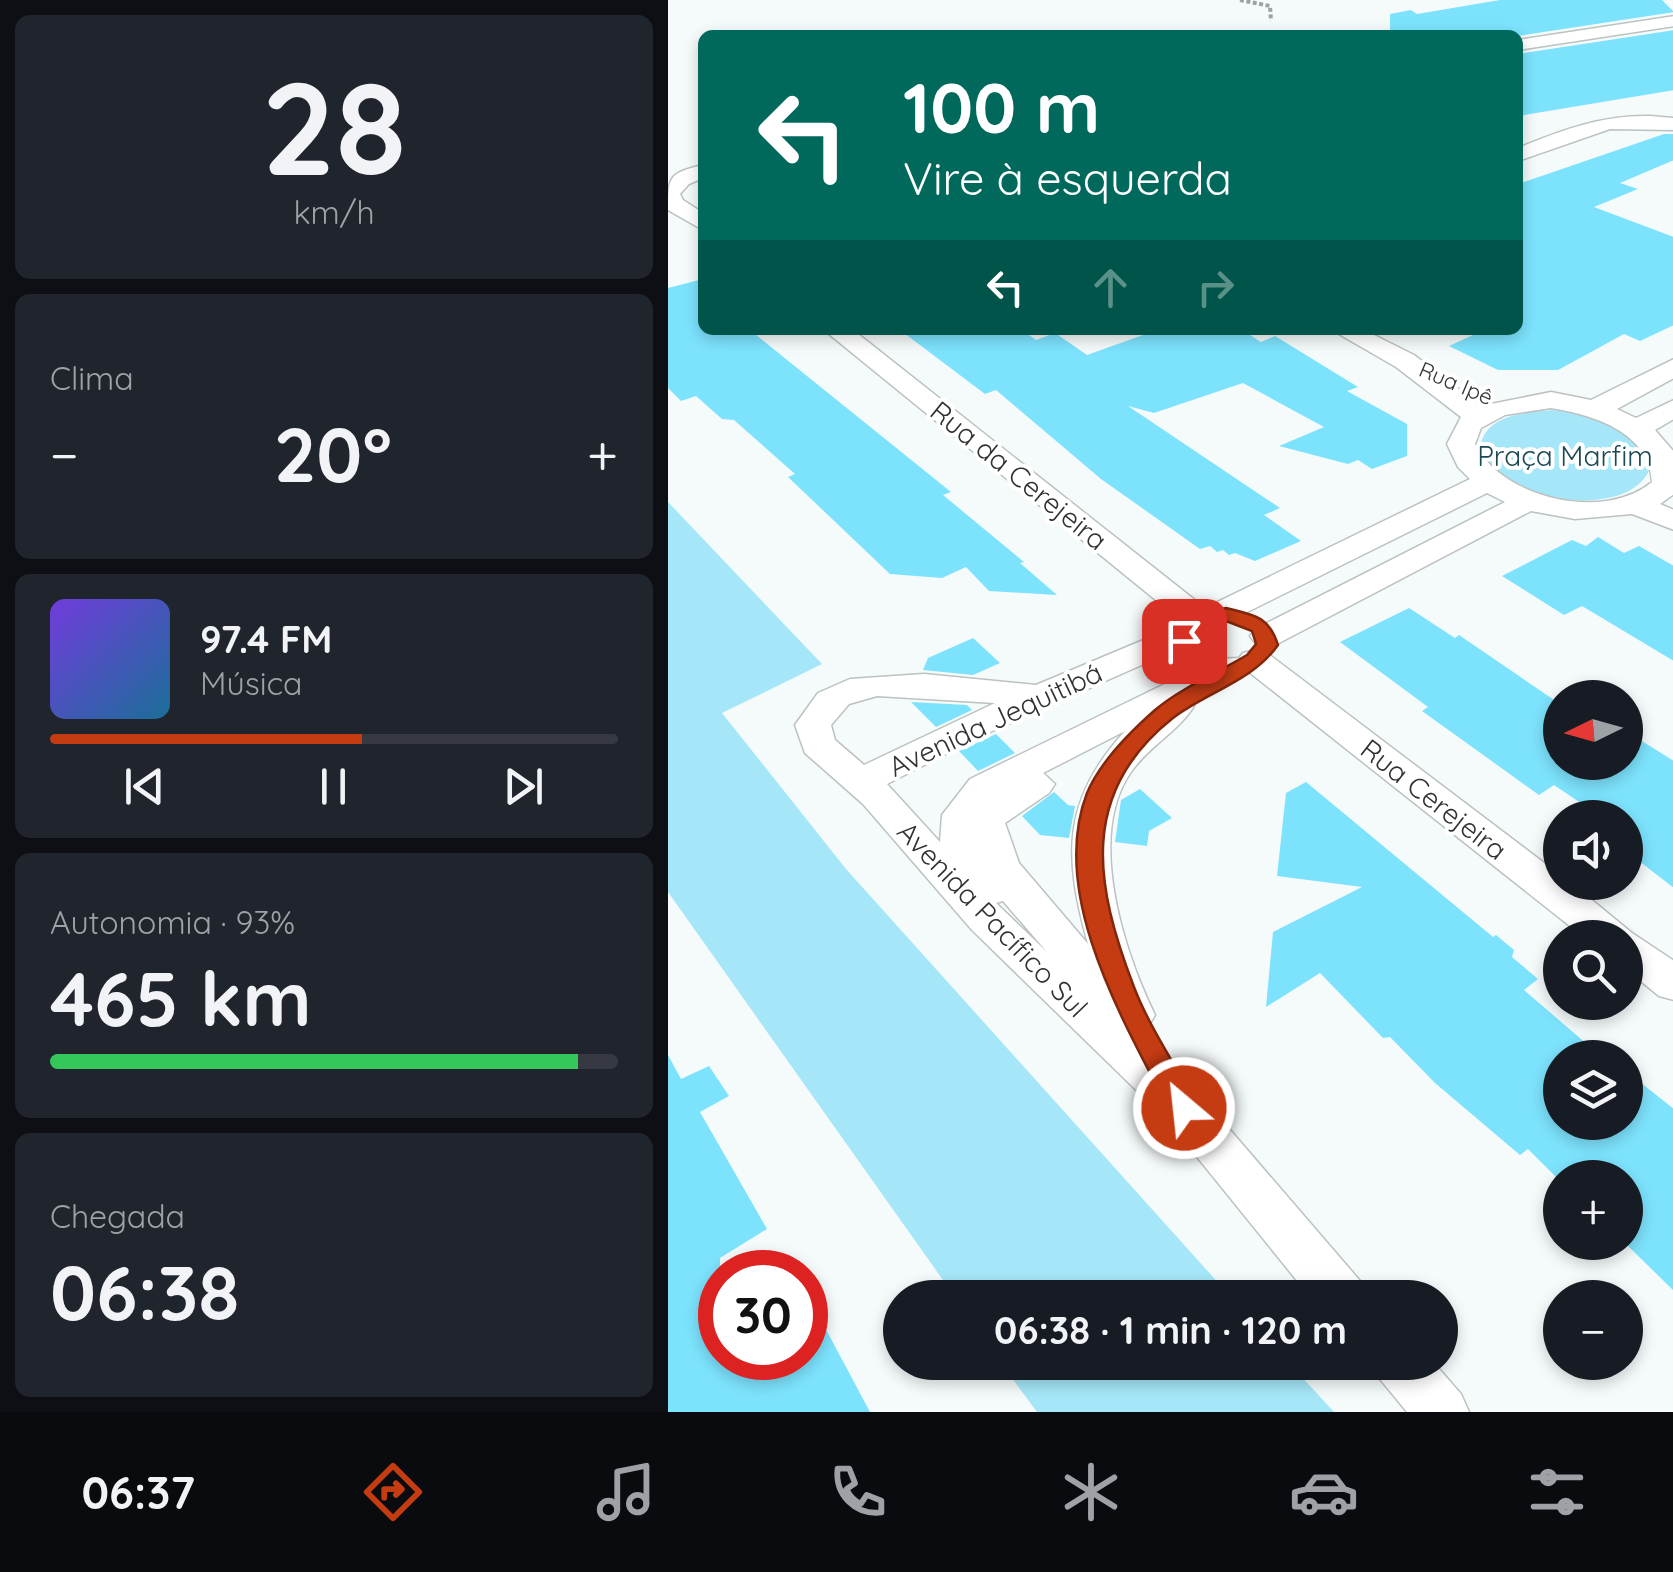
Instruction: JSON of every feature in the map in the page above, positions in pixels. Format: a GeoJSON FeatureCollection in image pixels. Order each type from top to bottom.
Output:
{"type":"FeatureCollection","features":[{"type":"Feature","properties":{"kind":"street"},"geometry":{"type":"LineString","coordinates":[[1523,44],[1674,21]]}},
{"type":"Feature","properties":{"kind":"street"},"geometry":{"type":"LineString","coordinates":[[1523,153],[1598,122],[1674,124]]}},
{"type":"Feature","properties":{"kind":"street"},"geometry":{"type":"LineString","coordinates":[[698,173],[681,179],[669,194],[673,204],[698,220]]}},
{"type":"Feature","properties":{"kind":"street","name":"Rua da Cerejeira"},"geometry":{"type":"LineString","coordinates":[[843,335],[1196,629]]}},
{"type":"Feature","properties":{"kind":"street","name":"Rua Ipê"},"geometry":{"type":"LineString","coordinates":[[1354,335],[1405,362],[1474,387],[1507,405]]}},
{"type":"Feature","properties":{"kind":"street","name":"Rua Ipê"},"geometry":{"type":"LineString","coordinates":[[1405,362],[1479,417]]}},
{"type":"Feature","properties":{"kind":"street"},"geometry":{"type":"LineString","coordinates":[[1599,407],[1674,367]]}},
{"type":"Feature","properties":{"kind":"street"},"geometry":{"type":"LineString","coordinates":[[1551,400],[1599,407],[1643,425],[1661,439],[1672,455],[1674,471],[1669,490],[1634,504],[1594,511],[1527,502],[1485,482],[1470,469],[1462,454],[1461,440],[1466,428],[1479,417],[1507,405],[1551,400]]}},
{"type":"Feature","properties":{"kind":"street"},"geometry":{"type":"LineString","coordinates":[[1643,425],[1674,408]]}},
{"type":"Feature","properties":{"kind":"street","name":"Avenida Jequitibá"},"geometry":{"type":"LineString","coordinates":[[868,789],[1485,482]]}},
{"type":"Feature","properties":{"kind":"street","name":"Avenida Jequitibá"},"geometry":{"type":"LineString","coordinates":[[1184,1108],[962,857],[957,835],[959,818],[967,802],[983,788],[1248,657],[1527,502]]}},
{"type":"Feature","properties":{"kind":"street"},"geometry":{"type":"LineString","coordinates":[[1634,504],[1674,521]]}},
{"type":"Feature","properties":{"kind":"street"},"geometry":{"type":"LineString","coordinates":[[1184,1108],[1067,948],[1014,886],[993,852],[986,821],[1024,791],[1166,713],[1248,657],[1252,621],[1226,615],[1196,629],[1203,662],[1248,657]]}},
{"type":"Feature","properties":{"kind":"street","name":"Avenida Jequitibá"},"geometry":{"type":"LineString","coordinates":[[868,789],[968,728],[1196,629]]}},
{"type":"Feature","properties":{"kind":"street","name":"Rua Cerejeira"},"geometry":{"type":"LineString","coordinates":[[1248,657],[1591,920]]}},
{"type":"Feature","properties":{"kind":"street","name":"Avenida Pacífico Sul"},"geometry":{"type":"LineString","coordinates":[[1044,697],[893,685],[854,688],[836,696],[817,713],[813,725],[818,745],[868,789],[986,919],[1184,1108],[1328,1280]]}},
{"type":"Feature","properties":{"kind":"street"},"geometry":{"type":"LineString","coordinates":[[1166,713],[1126,752],[1100,790],[1091,821],[1090,875],[1121,989],[1184,1108]]}},
{"type":"Feature","properties":{"kind":"street"},"geometry":{"type":"LineString","coordinates":[[1643,960],[1674,984]]}},
{"type":"Feature","properties":{"kind":"street"},"geometry":{"type":"LineString","coordinates":[[1414,1380],[1442,1412]]}},
{"type":"Feature","properties":{"kind":"path"},"geometry":{"type":"LineString","coordinates":[[1240,0],[1270,6],[1271,21]]}},
{"type":"Feature","properties":{"kind":"green space","name":"Praça Marfim"},"geometry":{"type":"Polygon","coordinates":[[[1552,410],[1596,418],[1619,429],[1652,459],[1646,477],[1632,489],[1613,497],[1568,500],[1545,497],[1509,483],[1480,456],[1481,443],[1493,425],[1515,415],[1552,410]]]}},
{"type":"Feature","properties":{"kind":"green space"},"geometry":{"type":"Polygon","coordinates":[[[668,502],[822,664],[722,713],[846,869],[1216,1280],[943,1280],[668,892],[668,502]]]}},
{"type":"Feature","properties":{"kind":"green space"},"geometry":{"type":"Polygon","coordinates":[[[1013,1380],[1305,1380],[1334,1412],[1037,1412],[1013,1380]]]}},
{"type":"Feature","properties":{"kind":"building"},"geometry":{"type":"Polygon","coordinates":[[[1500,0],[1662,0],[1674,12],[1523,35],[1523,30],[1390,30],[1390,14],[1411,10],[1417,14],[1500,0]]]}},
{"type":"Feature","properties":{"kind":"building"},"geometry":{"type":"Polygon","coordinates":[[[1674,30],[1674,90],[1523,115],[1523,53],[1674,30]]]}},
{"type":"Feature","properties":{"kind":"building"},"geometry":{"type":"Polygon","coordinates":[[[1664,134],[1674,134],[1674,160],[1620,183],[1638,189],[1594,207],[1674,237],[1674,325],[1640,341],[1624,334],[1558,370],[1498,370],[1449,346],[1473,335],[1523,335],[1523,182],[1664,134]]]}},
{"type":"Feature","properties":{"kind":"building"},"geometry":{"type":"Polygon","coordinates":[[[698,280],[698,335],[756,335],[951,492],[943,495],[1024,562],[1020,563],[1057,595],[989,591],[966,567],[942,578],[890,574],[788,477],[795,474],[734,420],[722,419],[696,396],[681,401],[668,388],[668,288],[698,280]]]}},
{"type":"Feature","properties":{"kind":"building"},"geometry":{"type":"Polygon","coordinates":[[[907,335],[1029,335],[1036,340],[1058,335],[1087,355],[1143,335],[1250,335],[1261,342],[1275,336],[1358,387],[1347,391],[1407,424],[1407,456],[1372,469],[1358,460],[1348,464],[1279,446],[1324,427],[1243,383],[1154,413],[1128,406],[1280,508],[1264,515],[1301,541],[1255,561],[1223,550],[1217,552],[1210,546],[1200,549],[1101,479],[996,390],[985,394],[907,335]]]}},
{"type":"Feature","properties":{"kind":"building"},"geometry":{"type":"Polygon","coordinates":[[[1598,537],[1624,553],[1639,546],[1674,566],[1674,661],[1582,606],[1564,615],[1502,576],[1572,540],[1586,546],[1598,537]]]}},
{"type":"Feature","properties":{"kind":"building"},"geometry":{"type":"Polygon","coordinates":[[[1409,608],[1455,638],[1459,635],[1543,692],[1543,780],[1643,780],[1643,742],[1674,761],[1674,888],[1643,864],[1643,800],[1576,800],[1554,785],[1539,795],[1422,711],[1428,707],[1340,642],[1409,608]]]}},
{"type":"Feature","properties":{"kind":"building"},"geometry":{"type":"Polygon","coordinates":[[[973,638],[1000,663],[973,675],[923,670],[928,658],[973,638]]]}},
{"type":"Feature","properties":{"kind":"building"},"geometry":{"type":"Polygon","coordinates":[[[911,702],[967,705],[972,710],[936,727],[911,702]]]}},
{"type":"Feature","properties":{"kind":"building"},"geometry":{"type":"Polygon","coordinates":[[[996,734],[1015,753],[978,771],[959,751],[996,734]]]}},
{"type":"Feature","properties":{"kind":"building"},"geometry":{"type":"Polygon","coordinates":[[[1306,782],[1493,937],[1496,935],[1514,950],[1512,957],[1538,979],[1524,990],[1543,1006],[1543,1020],[1559,1020],[1582,1040],[1543,1040],[1543,1140],[1643,1140],[1643,1084],[1674,1109],[1674,1291],[1642,1260],[1643,1160],[1543,1160],[1543,1164],[1528,1149],[1520,1155],[1435,1083],[1390,1037],[1383,1038],[1320,973],[1266,1007],[1273,932],[1362,887],[1277,876],[1286,793],[1306,782]]]}},
{"type":"Feature","properties":{"kind":"building"},"geometry":{"type":"Polygon","coordinates":[[[1140,789],[1172,818],[1149,831],[1147,846],[1115,842],[1121,800],[1140,789]]]}},
{"type":"Feature","properties":{"kind":"building"},"geometry":{"type":"Polygon","coordinates":[[[1054,792],[1068,805],[1075,806],[1069,838],[1040,835],[1022,816],[1054,792]]]}},
{"type":"Feature","properties":{"kind":"building"},"geometry":{"type":"Polygon","coordinates":[[[668,1055],[681,1079],[709,1066],[729,1096],[700,1112],[767,1229],[733,1250],[698,1250],[698,1380],[828,1380],[828,1333],[870,1412],[668,1412],[668,1055]]]}},
{"type":"Feature","properties":{"kind":"route"},"geometry":{"type":"LineString","coordinates":[[1184,641],[1186,633],[1200,620],[1226,615],[1252,621],[1262,628],[1268,645],[1255,660],[1242,664],[1166,713],[1126,752],[1100,790],[1091,821],[1090,875],[1121,989],[1184,1108]]}}]}
